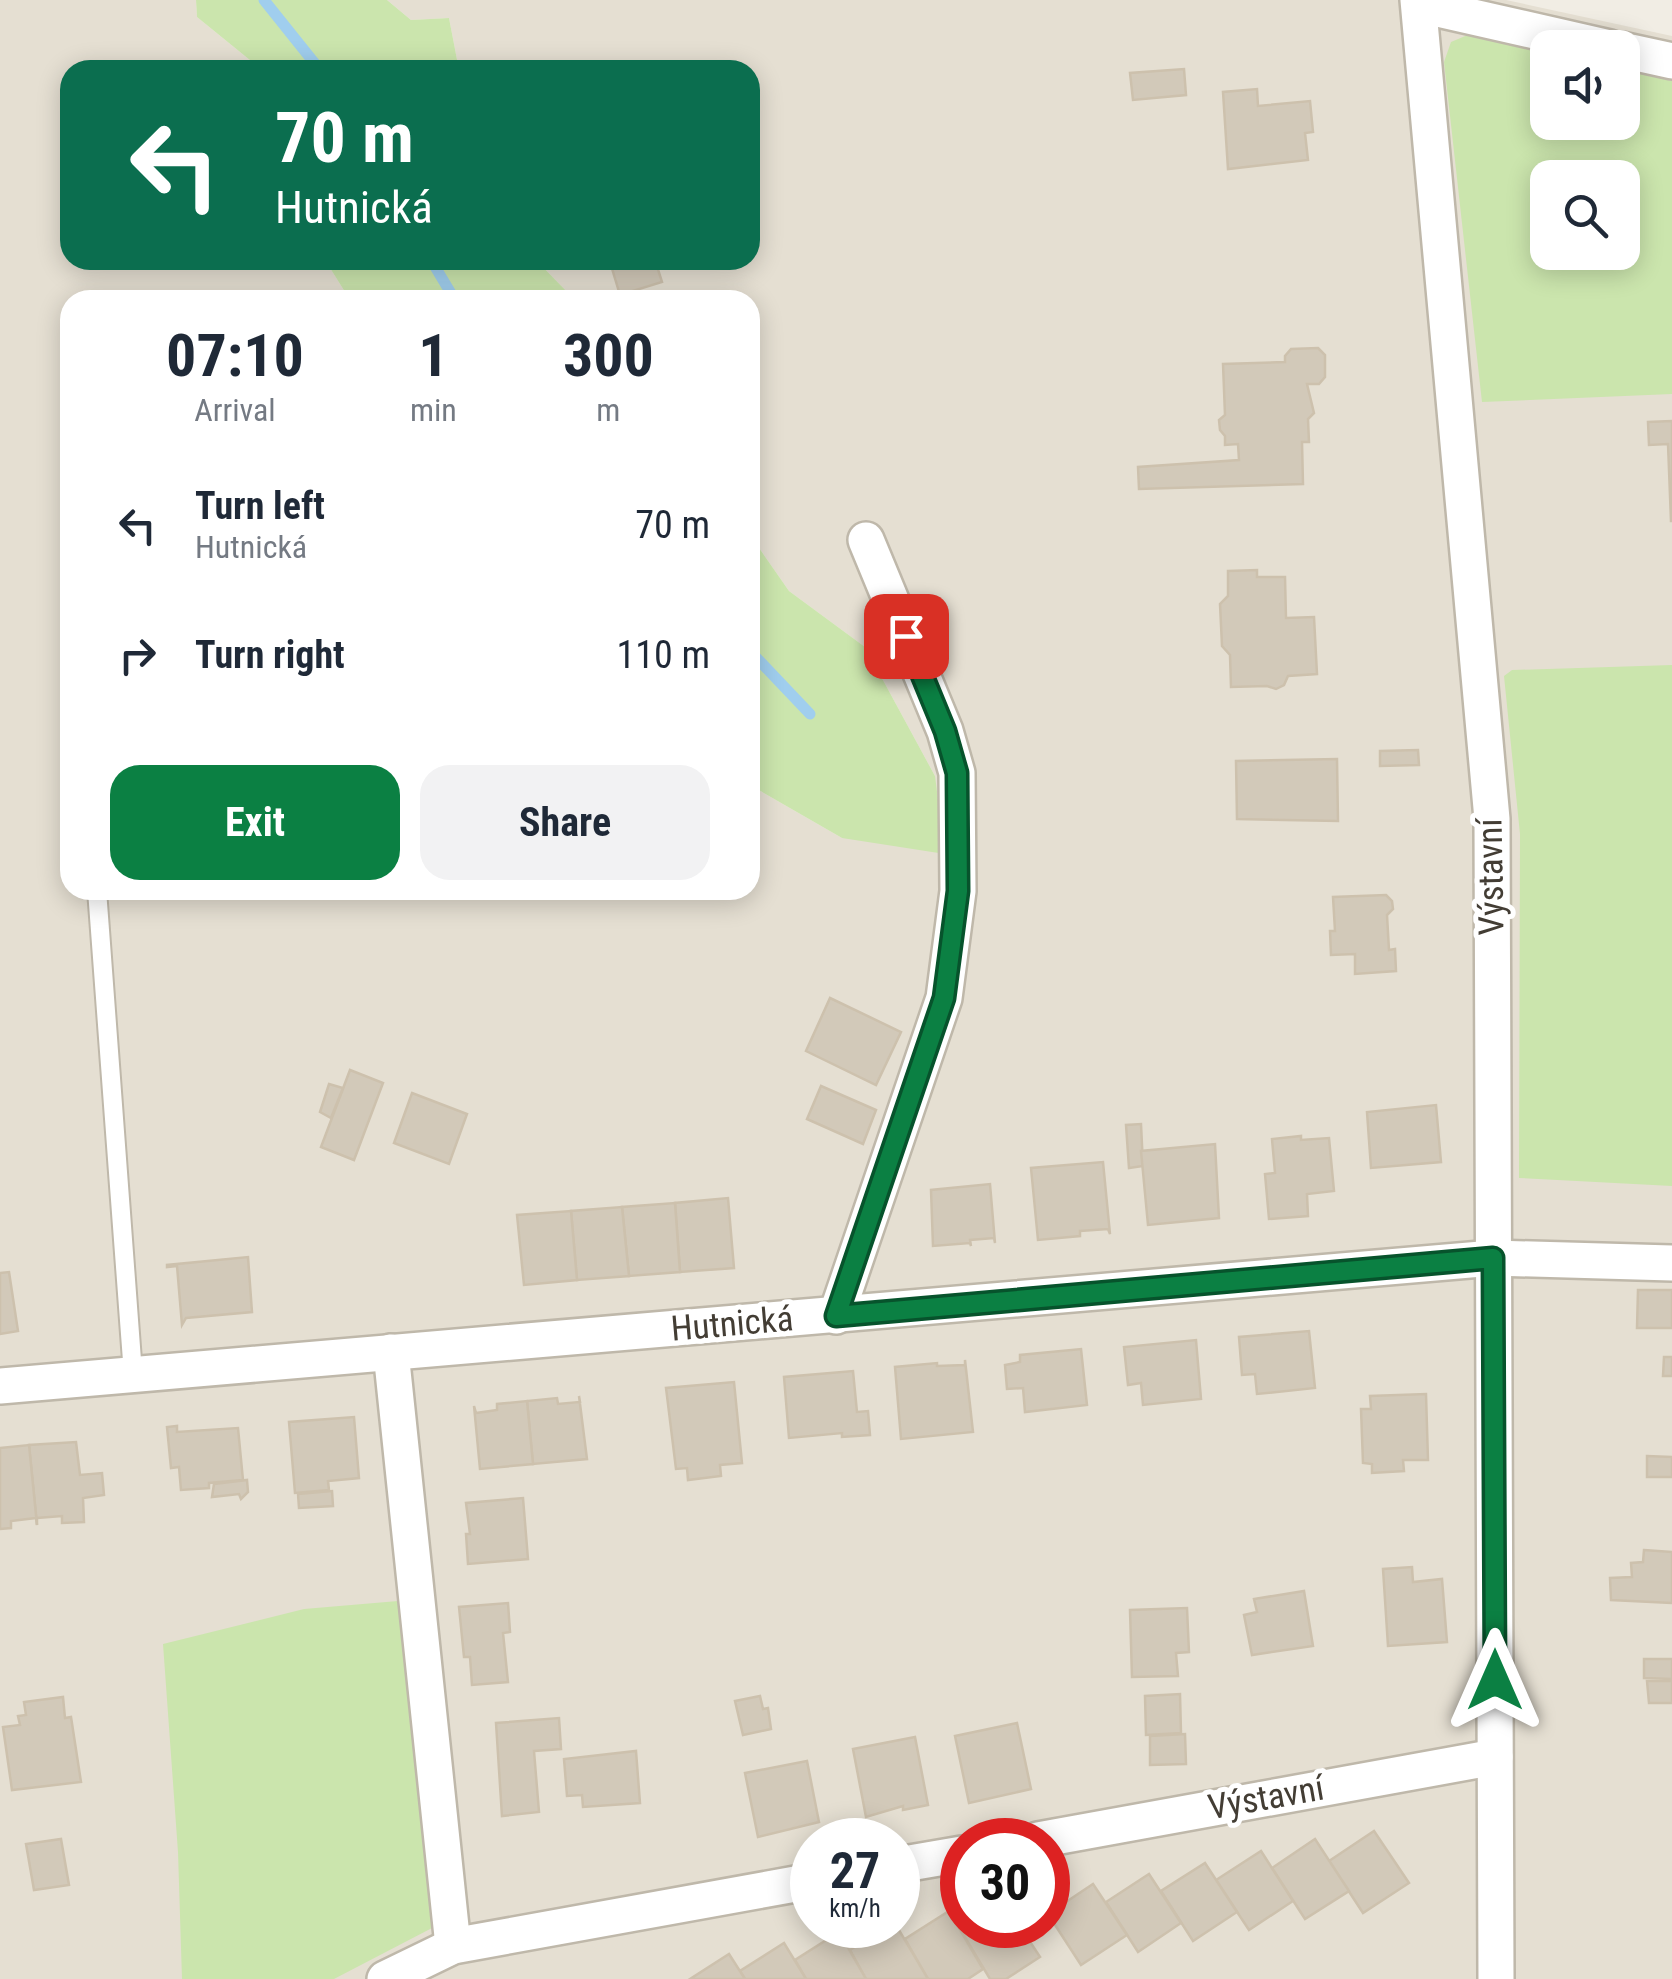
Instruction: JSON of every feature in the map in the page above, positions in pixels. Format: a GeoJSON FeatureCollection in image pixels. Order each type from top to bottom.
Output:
{"type":"FeatureCollection","features":[{"type":"Feature","properties":{"kind":"street"},"geometry":{"type":"LineString","coordinates":[[1419,3],[1534,30]]}},
{"type":"Feature","properties":{"kind":"street","name":"Výstavní"},"geometry":{"type":"LineString","coordinates":[[1419,3],[1492,819],[1496,1979]]}},
{"type":"Feature","properties":{"kind":"street"},"geometry":{"type":"LineString","coordinates":[[1640,54],[1672,61]]}},
{"type":"Feature","properties":{"kind":"street"},"geometry":{"type":"LineString","coordinates":[[836,1316],[944,998],[958,891],[957,773],[945,731],[866,540]]}},
{"type":"Feature","properties":{"kind":"street","name":"Hutnická"},"geometry":{"type":"LineString","coordinates":[[0,1386],[1493,1258],[1672,1263]]}},
{"type":"Feature","properties":{"kind":"street"},"geometry":{"type":"LineString","coordinates":[[391,1352],[453,1946]]}},
{"type":"Feature","properties":{"kind":"street","name":"Výstavní"},"geometry":{"type":"LineString","coordinates":[[1070,1834],[1495,1757]]}},
{"type":"Feature","properties":{"kind":"street"},"geometry":{"type":"LineString","coordinates":[[385,1979],[453,1946],[790,1885]]}},
{"type":"Feature","properties":{"kind":"lane"},"geometry":{"type":"LineString","coordinates":[[98,900],[133,1374]]}},
{"type":"Feature","properties":{"kind":"shaded area"},"geometry":{"type":"Polygon","coordinates":[[[0,0],[196,0],[197,17],[250,60],[60,60],[60,270],[331,270],[344,290],[60,290],[60,900],[760,900],[760,791],[842,838],[935,776],[865,647],[789,591],[760,549],[760,290],[565,290],[546,270],[760,270],[760,60],[457,60],[449,18],[411,20],[387,0],[1506,0],[1672,36],[1672,1979],[0,1979],[0,0]]]}},
{"type":"Feature","properties":{"kind":"green space"},"geometry":{"type":"Polygon","coordinates":[[[196,0],[387,0],[411,20],[449,18],[457,60],[250,60],[197,17],[196,0]]]}},
{"type":"Feature","properties":{"kind":"green space"},"geometry":{"type":"Polygon","coordinates":[[[1470,34],[1530,48],[1530,140],[1640,140],[1640,73],[1672,81],[1672,394],[1482,402],[1444,62],[1451,42],[1470,34]]]}},
{"type":"Feature","properties":{"kind":"green space"},"geometry":{"type":"Polygon","coordinates":[[[331,270],[546,270],[565,290],[344,290],[331,270]]]}},
{"type":"Feature","properties":{"kind":"green space"},"geometry":{"type":"Polygon","coordinates":[[[760,549],[789,591],[865,647],[935,776],[945,854],[842,838],[760,791],[760,549]]]}},
{"type":"Feature","properties":{"kind":"green space"},"geometry":{"type":"Polygon","coordinates":[[[1672,665],[1672,1186],[1519,1178],[1520,834],[1504,676],[1512,670],[1672,665]]]}},
{"type":"Feature","properties":{"kind":"green space"},"geometry":{"type":"Polygon","coordinates":[[[398,1601],[433,1873],[432,1928],[334,1979],[182,1979],[178,1852],[163,1644],[304,1609],[398,1601]]]}},
{"type":"Feature","properties":{"kind":"building"},"geometry":{"type":"Polygon","coordinates":[[[1184,69],[1186,95],[1133,100],[1130,73],[1184,69]]]}},
{"type":"Feature","properties":{"kind":"building"},"geometry":{"type":"Polygon","coordinates":[[[1257,89],[1258,106],[1310,101],[1313,132],[1305,133],[1308,160],[1228,169],[1223,92],[1257,89]]]}},
{"type":"Feature","properties":{"kind":"building"},"geometry":{"type":"Polygon","coordinates":[[[612,270],[658,270],[662,282],[636,290],[618,290],[612,270]]]}},
{"type":"Feature","properties":{"kind":"building"},"geometry":{"type":"Polygon","coordinates":[[[1318,348],[1325,355],[1325,377],[1319,384],[1307,384],[1314,413],[1308,419],[1309,442],[1302,442],[1303,484],[1139,489],[1138,467],[1239,460],[1238,444],[1225,445],[1220,430],[1219,420],[1225,415],[1223,364],[1285,362],[1291,349],[1318,348]]]}},
{"type":"Feature","properties":{"kind":"building"},"geometry":{"type":"Polygon","coordinates":[[[1672,421],[1671,521],[1668,444],[1649,445],[1648,422],[1672,421]]]}},
{"type":"Feature","properties":{"kind":"building"},"geometry":{"type":"Polygon","coordinates":[[[1257,570],[1257,577],[1285,577],[1286,618],[1314,617],[1317,674],[1288,676],[1284,685],[1276,689],[1231,687],[1230,655],[1222,646],[1220,604],[1228,596],[1228,571],[1257,570]]]}},
{"type":"Feature","properties":{"kind":"building"},"geometry":{"type":"Polygon","coordinates":[[[1418,750],[1419,765],[1380,766],[1380,751],[1418,750]]]}},
{"type":"Feature","properties":{"kind":"building"},"geometry":{"type":"Polygon","coordinates":[[[1337,759],[1338,821],[1237,819],[1236,761],[1337,759]]]}},
{"type":"Feature","properties":{"kind":"building"},"geometry":{"type":"Polygon","coordinates":[[[1386,895],[1392,901],[1393,909],[1387,915],[1389,950],[1395,949],[1396,971],[1355,974],[1355,954],[1331,955],[1330,931],[1335,931],[1333,897],[1386,895]]]}},
{"type":"Feature","properties":{"kind":"building"},"geometry":{"type":"Polygon","coordinates":[[[830,998],[901,1032],[876,1085],[806,1051],[830,998]]]}},
{"type":"Feature","properties":{"kind":"building"},"geometry":{"type":"Polygon","coordinates":[[[350,1070],[383,1083],[354,1160],[321,1147],[350,1070]]]}},
{"type":"Feature","properties":{"kind":"building"},"geometry":{"type":"Polygon","coordinates":[[[329,1084],[343,1088],[331,1118],[320,1112],[329,1084]]]}},
{"type":"Feature","properties":{"kind":"building"},"geometry":{"type":"Polygon","coordinates":[[[821,1086],[876,1110],[863,1144],[807,1119],[821,1086]]]}},
{"type":"Feature","properties":{"kind":"building"},"geometry":{"type":"Polygon","coordinates":[[[412,1093],[467,1114],[449,1164],[394,1143],[412,1093]]]}},
{"type":"Feature","properties":{"kind":"building"},"geometry":{"type":"Polygon","coordinates":[[[1436,1105],[1441,1162],[1371,1168],[1367,1112],[1436,1105]]]}},
{"type":"Feature","properties":{"kind":"building"},"geometry":{"type":"Polygon","coordinates":[[[1141,1124],[1143,1166],[1129,1168],[1126,1125],[1141,1124]]]}},
{"type":"Feature","properties":{"kind":"building"},"geometry":{"type":"Polygon","coordinates":[[[1301,1136],[1301,1140],[1329,1138],[1334,1191],[1307,1194],[1308,1216],[1269,1219],[1265,1174],[1275,1173],[1272,1139],[1301,1136]]]}},
{"type":"Feature","properties":{"kind":"building"},"geometry":{"type":"Polygon","coordinates":[[[1215,1144],[1219,1218],[1148,1225],[1141,1151],[1215,1144]]]}},
{"type":"Feature","properties":{"kind":"building"},"geometry":{"type":"Polygon","coordinates":[[[1103,1162],[1110,1234],[1108,1229],[1080,1231],[1080,1236],[1038,1240],[1031,1168],[1103,1162]]]}},
{"type":"Feature","properties":{"kind":"building"},"geometry":{"type":"Polygon","coordinates":[[[990,1184],[995,1243],[994,1238],[970,1240],[971,1246],[933,1246],[931,1190],[990,1184]]]}},
{"type":"Feature","properties":{"kind":"building"},"geometry":{"type":"Polygon","coordinates":[[[728,1198],[734,1268],[680,1272],[675,1203],[728,1198]]]}},
{"type":"Feature","properties":{"kind":"building"},"geometry":{"type":"Polygon","coordinates":[[[675,1203],[680,1272],[629,1276],[622,1207],[675,1203]]]}},
{"type":"Feature","properties":{"kind":"building"},"geometry":{"type":"Polygon","coordinates":[[[622,1207],[629,1276],[577,1280],[571,1211],[622,1207]]]}},
{"type":"Feature","properties":{"kind":"building"},"geometry":{"type":"Polygon","coordinates":[[[571,1211],[577,1280],[524,1285],[517,1215],[571,1211]]]}},
{"type":"Feature","properties":{"kind":"building"},"geometry":{"type":"Polygon","coordinates":[[[248,1257],[252,1312],[186,1318],[182,1325],[177,1266],[167,1265],[248,1257]]]}},
{"type":"Feature","properties":{"kind":"building"},"geometry":{"type":"Polygon","coordinates":[[[9,1272],[18,1331],[0,1334],[0,1273],[9,1272]]]}},
{"type":"Feature","properties":{"kind":"building"},"geometry":{"type":"Polygon","coordinates":[[[1638,1290],[1672,1290],[1672,1328],[1637,1328],[1638,1290]]]}},
{"type":"Feature","properties":{"kind":"building"},"geometry":{"type":"Polygon","coordinates":[[[1309,1331],[1315,1388],[1257,1394],[1255,1374],[1242,1375],[1239,1337],[1309,1331]]]}},
{"type":"Feature","properties":{"kind":"building"},"geometry":{"type":"Polygon","coordinates":[[[1196,1340],[1201,1399],[1143,1405],[1141,1383],[1128,1385],[1124,1347],[1196,1340]]]}},
{"type":"Feature","properties":{"kind":"building"},"geometry":{"type":"Polygon","coordinates":[[[1081,1349],[1087,1405],[1025,1412],[1023,1388],[1007,1389],[1005,1365],[1020,1362],[1020,1355],[1081,1349]]]}},
{"type":"Feature","properties":{"kind":"building"},"geometry":{"type":"Polygon","coordinates":[[[1664,1357],[1672,1357],[1672,1376],[1663,1376],[1664,1357]]]}},
{"type":"Feature","properties":{"kind":"building"},"geometry":{"type":"Polygon","coordinates":[[[965,1360],[973,1432],[901,1439],[895,1367],[965,1365],[965,1360]]]}},
{"type":"Feature","properties":{"kind":"building"},"geometry":{"type":"Polygon","coordinates":[[[853,1371],[857,1412],[868,1411],[870,1435],[842,1437],[842,1433],[789,1438],[784,1377],[853,1371]]]}},
{"type":"Feature","properties":{"kind":"building"},"geometry":{"type":"Polygon","coordinates":[[[734,1382],[742,1463],[720,1465],[721,1476],[688,1480],[687,1468],[676,1469],[666,1388],[734,1382]]]}},
{"type":"Feature","properties":{"kind":"building"},"geometry":{"type":"Polygon","coordinates":[[[1426,1394],[1428,1460],[1403,1460],[1404,1471],[1372,1473],[1372,1464],[1363,1463],[1361,1409],[1371,1409],[1370,1396],[1426,1394]]]}},
{"type":"Feature","properties":{"kind":"building"},"geometry":{"type":"Polygon","coordinates":[[[557,1398],[558,1404],[580,1402],[587,1459],[533,1464],[527,1401],[557,1398]]]}},
{"type":"Feature","properties":{"kind":"building"},"geometry":{"type":"Polygon","coordinates":[[[527,1401],[533,1464],[480,1469],[474,1406],[476,1413],[497,1410],[497,1404],[527,1401]]]}},
{"type":"Feature","properties":{"kind":"building"},"geometry":{"type":"Polygon","coordinates":[[[354,1417],[359,1478],[328,1481],[329,1490],[295,1493],[289,1422],[354,1417]]]}},
{"type":"Feature","properties":{"kind":"building"},"geometry":{"type":"Polygon","coordinates":[[[177,1426],[177,1432],[238,1428],[243,1480],[181,1490],[179,1467],[171,1468],[167,1427],[177,1426]]]}},
{"type":"Feature","properties":{"kind":"building"},"geometry":{"type":"Polygon","coordinates":[[[76,1442],[80,1475],[102,1473],[104,1495],[83,1498],[84,1522],[62,1523],[62,1516],[37,1518],[37,1525],[29,1445],[76,1442]]]}},
{"type":"Feature","properties":{"kind":"building"},"geometry":{"type":"Polygon","coordinates":[[[29,1445],[37,1525],[36,1518],[11,1521],[11,1528],[0,1529],[0,1448],[29,1445]]]}},
{"type":"Feature","properties":{"kind":"building"},"geometry":{"type":"Polygon","coordinates":[[[1647,1456],[1672,1457],[1672,1477],[1647,1477],[1647,1456]]]}},
{"type":"Feature","properties":{"kind":"building"},"geometry":{"type":"Polygon","coordinates":[[[247,1480],[248,1492],[241,1499],[239,1494],[212,1497],[214,1484],[247,1480]]]}},
{"type":"Feature","properties":{"kind":"building"},"geometry":{"type":"Polygon","coordinates":[[[332,1491],[333,1506],[299,1508],[298,1494],[332,1491]]]}},
{"type":"Feature","properties":{"kind":"building"},"geometry":{"type":"Polygon","coordinates":[[[523,1498],[528,1559],[468,1564],[466,1503],[523,1498]]]}},
{"type":"Feature","properties":{"kind":"building"},"geometry":{"type":"Polygon","coordinates":[[[1644,1550],[1672,1552],[1672,1603],[1611,1600],[1610,1578],[1632,1577],[1631,1563],[1643,1562],[1644,1550]]]}},
{"type":"Feature","properties":{"kind":"building"},"geometry":{"type":"Polygon","coordinates":[[[1412,1567],[1413,1582],[1442,1579],[1447,1642],[1388,1646],[1383,1569],[1412,1567]]]}},
{"type":"Feature","properties":{"kind":"building"},"geometry":{"type":"Polygon","coordinates":[[[1304,1591],[1313,1646],[1252,1655],[1244,1615],[1257,1612],[1254,1599],[1304,1591]]]}},
{"type":"Feature","properties":{"kind":"building"},"geometry":{"type":"Polygon","coordinates":[[[508,1603],[510,1632],[503,1633],[508,1682],[472,1685],[470,1657],[464,1657],[459,1607],[508,1603]]]}},
{"type":"Feature","properties":{"kind":"building"},"geometry":{"type":"Polygon","coordinates":[[[1187,1608],[1189,1652],[1176,1653],[1178,1676],[1132,1677],[1130,1610],[1187,1608]]]}},
{"type":"Feature","properties":{"kind":"building"},"geometry":{"type":"Polygon","coordinates":[[[1644,1659],[1672,1659],[1672,1679],[1644,1678],[1644,1659]]]}},
{"type":"Feature","properties":{"kind":"building"},"geometry":{"type":"Polygon","coordinates":[[[1647,1681],[1672,1681],[1672,1703],[1649,1703],[1647,1681]]]}},
{"type":"Feature","properties":{"kind":"building"},"geometry":{"type":"Polygon","coordinates":[[[1180,1694],[1181,1733],[1146,1735],[1145,1696],[1180,1694]]]}},
{"type":"Feature","properties":{"kind":"building"},"geometry":{"type":"Polygon","coordinates":[[[760,1696],[763,1709],[768,1708],[771,1729],[743,1735],[735,1701],[760,1696]]]}},
{"type":"Feature","properties":{"kind":"building"},"geometry":{"type":"Polygon","coordinates":[[[63,1697],[65,1718],[71,1717],[81,1782],[12,1790],[3,1727],[20,1725],[18,1716],[26,1715],[24,1702],[63,1697]]]}},
{"type":"Feature","properties":{"kind":"building"},"geometry":{"type":"Polygon","coordinates":[[[559,1718],[561,1749],[534,1751],[539,1812],[502,1816],[496,1723],[559,1718]]]}},
{"type":"Feature","properties":{"kind":"building"},"geometry":{"type":"Polygon","coordinates":[[[1017,1723],[1031,1789],[969,1803],[955,1736],[1017,1723]]]}},
{"type":"Feature","properties":{"kind":"building"},"geometry":{"type":"Polygon","coordinates":[[[1185,1734],[1186,1764],[1150,1765],[1150,1736],[1185,1734]]]}},
{"type":"Feature","properties":{"kind":"building"},"geometry":{"type":"Polygon","coordinates":[[[915,1737],[928,1805],[903,1810],[903,1806],[866,1817],[853,1749],[915,1737]]]}},
{"type":"Feature","properties":{"kind":"building"},"geometry":{"type":"Polygon","coordinates":[[[636,1751],[640,1803],[583,1807],[582,1795],[567,1796],[564,1759],[636,1751]]]}},
{"type":"Feature","properties":{"kind":"building"},"geometry":{"type":"Polygon","coordinates":[[[807,1761],[818,1818],[790,1818],[790,1829],[758,1837],[745,1773],[807,1761]]]}},
{"type":"Feature","properties":{"kind":"building"},"geometry":{"type":"Polygon","coordinates":[[[1374,1831],[1409,1883],[1363,1913],[1329,1861],[1374,1831]]]}},
{"type":"Feature","properties":{"kind":"building"},"geometry":{"type":"Polygon","coordinates":[[[61,1839],[69,1885],[34,1890],[26,1844],[61,1839]]]}},
{"type":"Feature","properties":{"kind":"building"},"geometry":{"type":"Polygon","coordinates":[[[1315,1839],[1349,1891],[1305,1919],[1272,1868],[1315,1839]]]}},
{"type":"Feature","properties":{"kind":"building"},"geometry":{"type":"Polygon","coordinates":[[[1261,1851],[1293,1901],[1249,1930],[1216,1880],[1261,1851]]]}},
{"type":"Feature","properties":{"kind":"building"},"geometry":{"type":"Polygon","coordinates":[[[1205,1863],[1237,1912],[1193,1941],[1161,1891],[1205,1863]]]}},
{"type":"Feature","properties":{"kind":"building"},"geometry":{"type":"Polygon","coordinates":[[[1149,1874],[1181,1923],[1138,1952],[1106,1902],[1149,1874]]]}},
{"type":"Feature","properties":{"kind":"building"},"geometry":{"type":"Polygon","coordinates":[[[1093,1884],[1127,1935],[1081,1965],[1070,1948],[1070,1899],[1093,1884]]]}},
{"type":"Feature","properties":{"kind":"building"},"geometry":{"type":"Polygon","coordinates":[[[940,1917],[940,1948],[971,1948],[983,1969],[968,1979],[928,1979],[910,1948],[920,1948],[920,1929],[940,1917]]]}},
{"type":"Feature","properties":{"kind":"building"},"geometry":{"type":"Polygon","coordinates":[[[784,1943],[806,1979],[745,1979],[740,1971],[784,1943]]]}},
{"type":"Feature","properties":{"kind":"building"},"geometry":{"type":"Polygon","coordinates":[[[814,1948],[848,1948],[866,1979],[806,1979],[795,1960],[814,1948]]]}},
{"type":"Feature","properties":{"kind":"building"},"geometry":{"type":"Polygon","coordinates":[[[910,1948],[928,1979],[866,1979],[850,1950],[910,1948]]]}},
{"type":"Feature","properties":{"kind":"building"},"geometry":{"type":"Polygon","coordinates":[[[971,1948],[1034,1948],[1040,1957],[1006,1979],[990,1979],[971,1948]]]}},
{"type":"Feature","properties":{"kind":"building"},"geometry":{"type":"Polygon","coordinates":[[[729,1954],[745,1979],[690,1979],[729,1954]]]}},
{"type":"Feature","properties":{"kind":"waterway"},"geometry":{"type":"LineString","coordinates":[[264,0],[312,60]]}},
{"type":"Feature","properties":{"kind":"waterway"},"geometry":{"type":"LineString","coordinates":[[437,270],[449,290]]}},
{"type":"Feature","properties":{"kind":"waterway"},"geometry":{"type":"LineString","coordinates":[[760,662],[810,714]]}},
{"type":"Feature","properties":{"kind":"route"},"geometry":{"type":"LineString","coordinates":[[906,636],[945,731],[957,773],[958,891],[944,998],[836,1316],[1493,1258],[1495,1680]]}}]}
